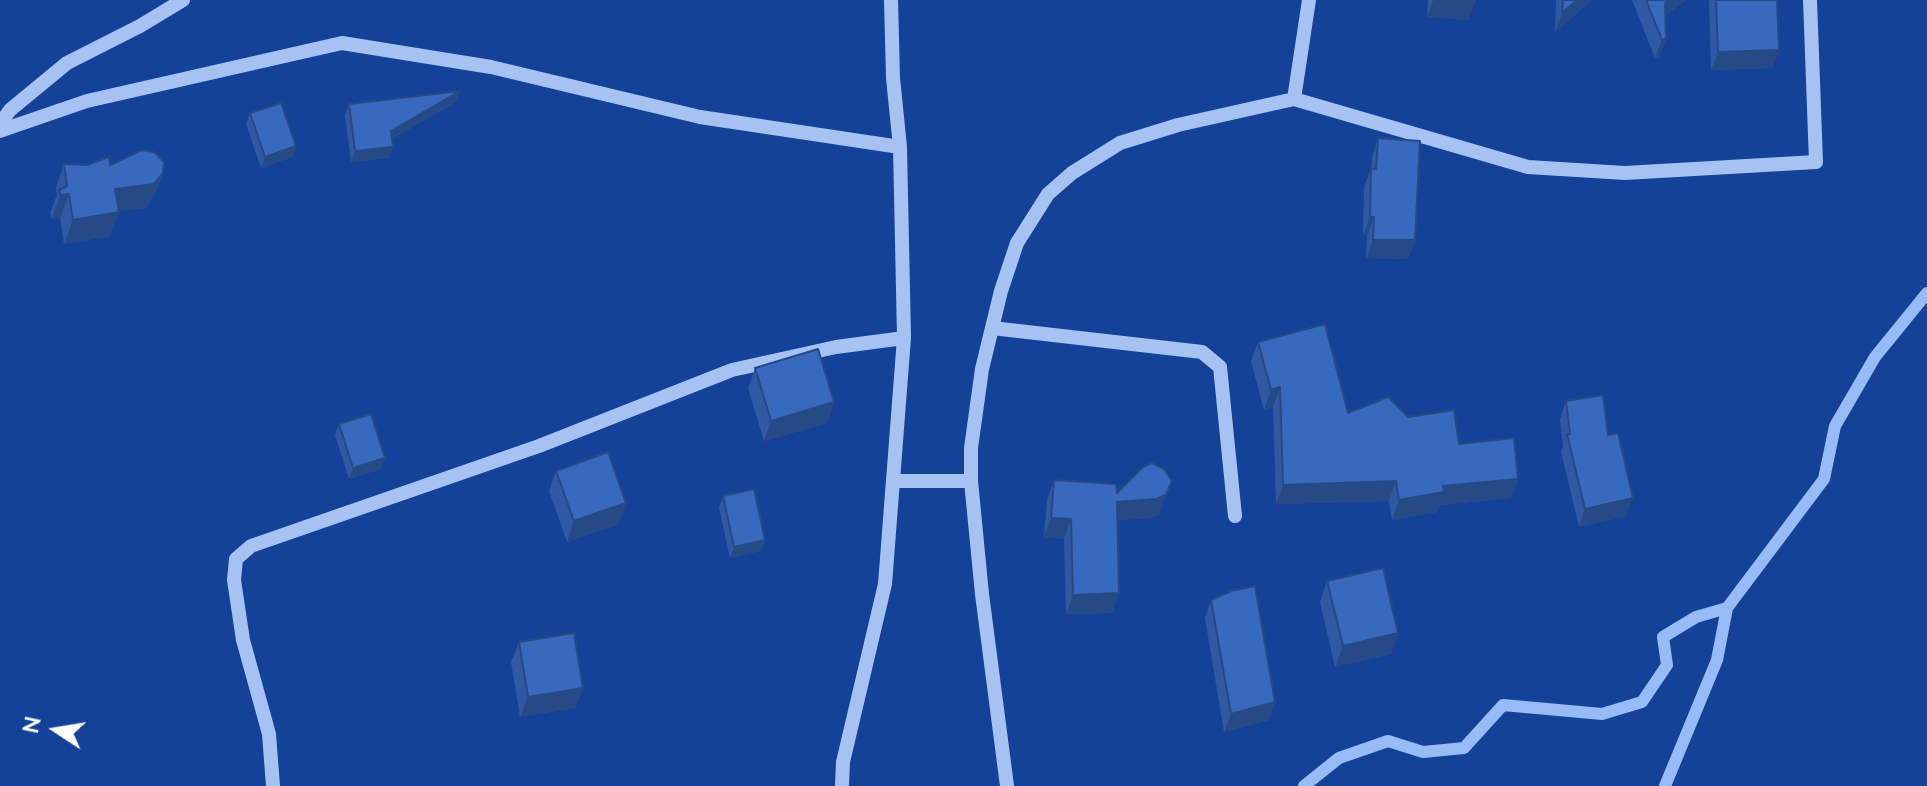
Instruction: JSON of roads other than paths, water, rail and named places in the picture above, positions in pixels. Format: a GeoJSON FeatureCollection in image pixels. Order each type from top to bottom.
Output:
{"type":"FeatureCollection","features":[{"type":"Feature","properties":{"kind":"street"},"geometry":{"type":"LineString","coordinates":[[0,124],[10,110],[67,63],[183,0]]}},
{"type":"Feature","properties":{"kind":"street"},"geometry":{"type":"LineString","coordinates":[[842,786],[843,762],[885,584],[904,338],[900,147],[893,78],[891,0]]}},
{"type":"Feature","properties":{"kind":"street"},"geometry":{"type":"LineString","coordinates":[[1294,99],[1309,0]]}},
{"type":"Feature","properties":{"kind":"street"},"geometry":{"type":"LineString","coordinates":[[1007,786],[971,481],[974,416],[992,328],[1017,243],[1048,194],[1072,173],[1120,143],[1178,125],[1294,99],[1528,167],[1625,173],[1816,162],[1810,0]]}},
{"type":"Feature","properties":{"kind":"street"},"geometry":{"type":"LineString","coordinates":[[0,131],[87,101],[342,43],[491,67],[700,117],[900,147]]}},
{"type":"Feature","properties":{"kind":"street"},"geometry":{"type":"LineString","coordinates":[[992,328],[1202,352],[1220,367],[1235,516]]}},
{"type":"Feature","properties":{"kind":"street"},"geometry":{"type":"LineString","coordinates":[[273,786],[269,734],[243,640],[234,580],[236,559],[251,546],[539,446],[732,370],[836,347],[904,338]]}},
{"type":"Feature","properties":{"kind":"street"},"geometry":{"type":"LineString","coordinates":[[893,481],[971,481]]}},
{"type":"Feature","properties":{"kind":"waterway"},"geometry":{"type":"LineString","coordinates":[[1665,786],[1717,660],[1727,608],[1824,479],[1835,426],[1875,357],[1927,293]]}},
{"type":"Feature","properties":{"kind":"waterway"},"geometry":{"type":"LineString","coordinates":[[1304,786],[1339,758],[1388,741],[1423,752],[1464,748],[1503,705],[1602,714],[1642,702],[1667,665],[1663,637],[1696,617],[1727,608]]}}]}
